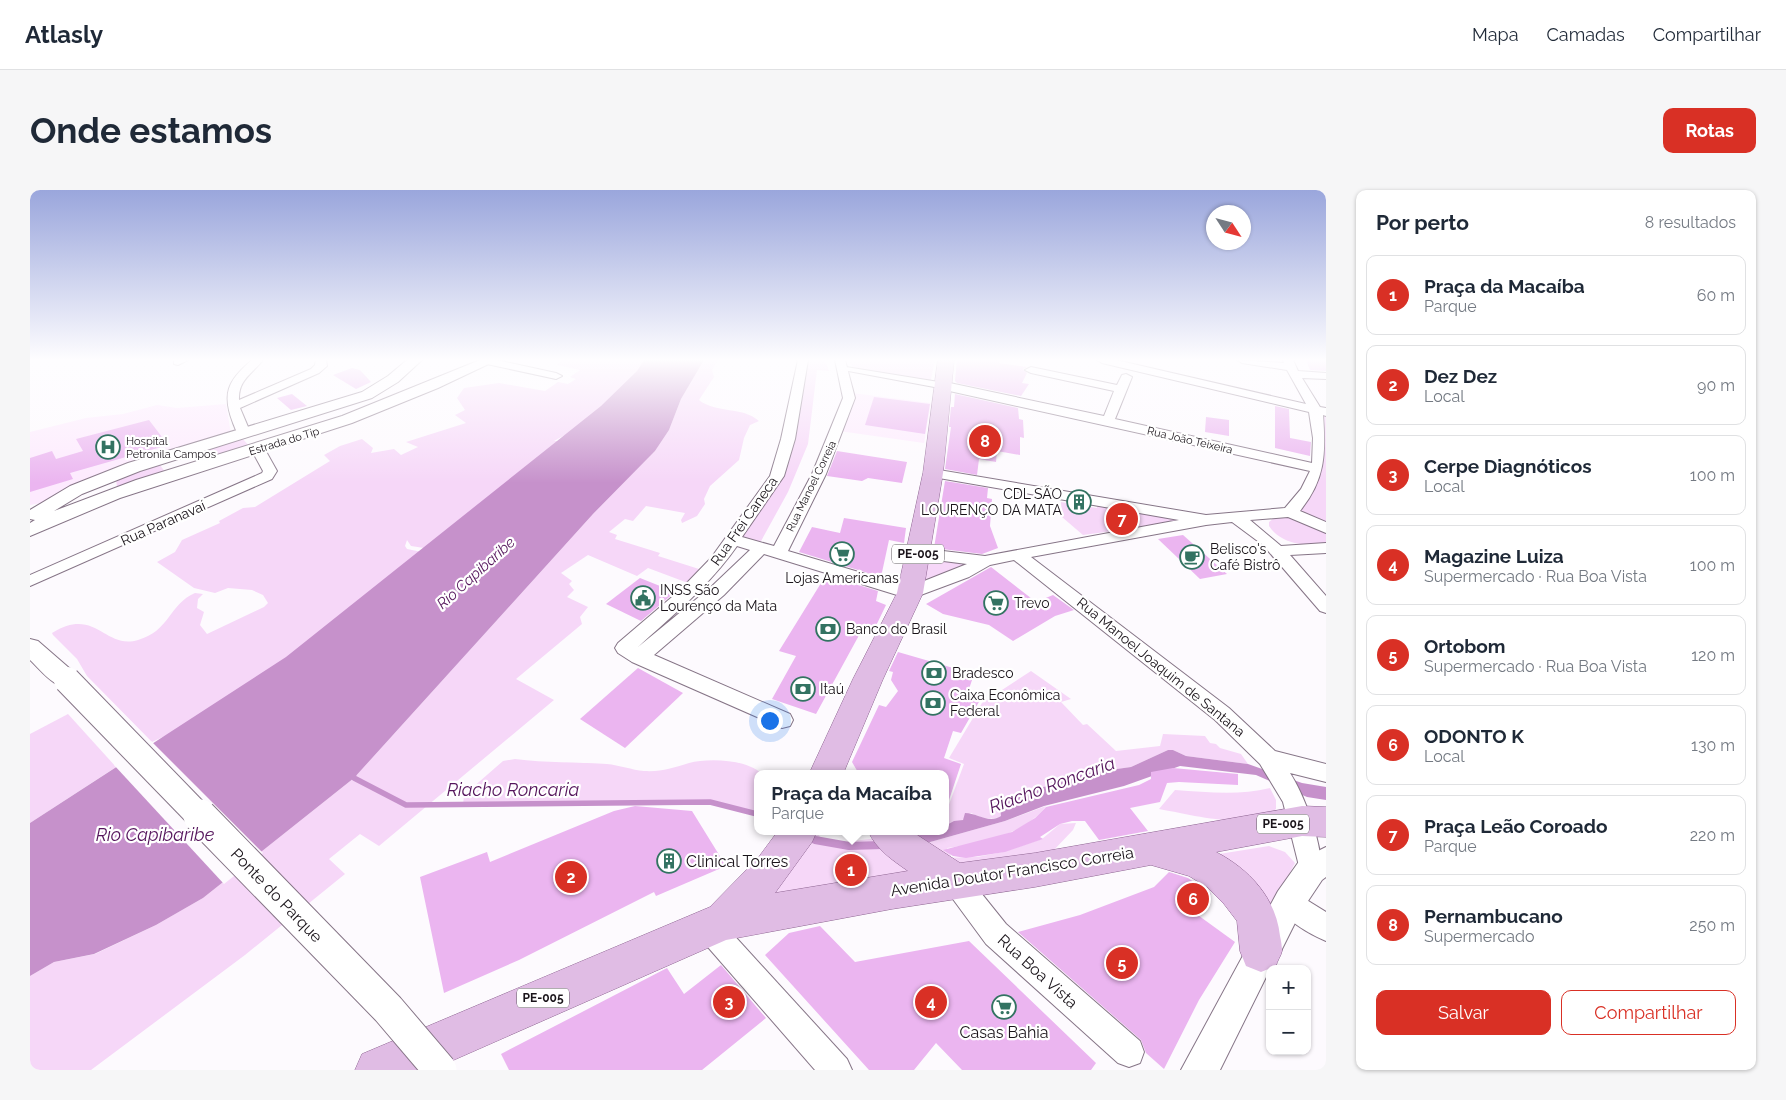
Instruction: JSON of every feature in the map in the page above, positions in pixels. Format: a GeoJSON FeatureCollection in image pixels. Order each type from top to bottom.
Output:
{"type":"FeatureCollection","features":[{"type":"Feature","properties":{"kind":"main road","name":"PE-005"},"geometry":{"type":"LineString","coordinates":[[828,770],[910,593],[933,473],[943,401]]}},
{"type":"Feature","properties":{"kind":"main road"},"geometry":{"type":"LineString","coordinates":[[843,736],[844,770]]}},
{"type":"Feature","properties":{"kind":"main road","name":"Avenida Doutor Francisco Correia"},"geometry":{"type":"LineString","coordinates":[[717,925],[892,891],[956,882],[1147,849],[1307,814]]}},
{"type":"Feature","properties":{"kind":"main road","name":"PE-005"},"geometry":{"type":"LineString","coordinates":[[386,1068],[717,925],[771,870],[796,835]]}},
{"type":"Feature","properties":{"kind":"main road"},"geometry":{"type":"LineString","coordinates":[[891,835],[919,859],[956,882]]}},
{"type":"Feature","properties":{"kind":"main road"},"geometry":{"type":"LineString","coordinates":[[1147,849],[1182,855],[1215,869],[1249,903],[1256,917],[1261,951]]}},
{"type":"Feature","properties":{"kind":"street"},"geometry":{"type":"LineString","coordinates":[[232,401],[232,406],[244,434]]}},
{"type":"Feature","properties":{"kind":"street"},"geometry":{"type":"LineString","coordinates":[[232,406],[244,401]]}},
{"type":"Feature","properties":{"kind":"street"},"geometry":{"type":"LineString","coordinates":[[33,513],[76,490],[104,478],[178,453],[348,401]]}},
{"type":"Feature","properties":{"kind":"street","name":"Estrada do Tip"},"geometry":{"type":"LineString","coordinates":[[30,530],[96,501],[369,412],[395,401]]}},
{"type":"Feature","properties":{"kind":"street","name":"Rua Frei Caneca"},"geometry":{"type":"LineString","coordinates":[[632,652],[717,562],[770,487],[780,470],[794,401]]}},
{"type":"Feature","properties":{"kind":"street","name":"Rua Manoel Correia"},"geometry":{"type":"LineString","coordinates":[[778,554],[819,474],[845,411],[847,401]]}},
{"type":"Feature","properties":{"kind":"street","name":"Rua João Teixeira"},"geometry":{"type":"LineString","coordinates":[[1017,401],[1108,420],[1318,469]]}},
{"type":"Feature","properties":{"kind":"street"},"geometry":{"type":"LineString","coordinates":[[1108,420],[1116,401]]}},
{"type":"Feature","properties":{"kind":"street"},"geometry":{"type":"LineString","coordinates":[[1281,401],[1320,410],[1318,423],[1318,469],[1304,497],[1290,512]]}},
{"type":"Feature","properties":{"kind":"street","name":"Rua Paranavaí"},"geometry":{"type":"LineString","coordinates":[[30,582],[267,476],[270,471],[258,449]]}},
{"type":"Feature","properties":{"kind":"street"},"geometry":{"type":"LineString","coordinates":[[178,453],[187,470]]}},
{"type":"Feature","properties":{"kind":"street"},"geometry":{"type":"LineString","coordinates":[[933,473],[1206,520]]}},
{"type":"Feature","properties":{"kind":"street"},"geometry":{"type":"LineString","coordinates":[[732,539],[910,593],[963,573],[984,561],[1206,520],[1290,512],[1326,528]]}},
{"type":"Feature","properties":{"kind":"street"},"geometry":{"type":"LineString","coordinates":[[1235,517],[1277,551],[1326,607]]}},
{"type":"Feature","properties":{"kind":"street","name":"Rua Frei Caneca"},"geometry":{"type":"LineString","coordinates":[[632,652],[714,595],[761,548]]}},
{"type":"Feature","properties":{"kind":"street"},"geometry":{"type":"LineString","coordinates":[[1277,551],[1326,548]]}},
{"type":"Feature","properties":{"kind":"street"},"geometry":{"type":"LineString","coordinates":[[918,553],[984,561]]}},
{"type":"Feature","properties":{"kind":"street","name":"Rua Manoel Joaquim de Santana"},"geometry":{"type":"LineString","coordinates":[[1017,554],[1222,714],[1271,763],[1307,814]]}},
{"type":"Feature","properties":{"kind":"street","name":"Ponte do Parque"},"geometry":{"type":"LineString","coordinates":[[30,647],[67,680],[388,1009],[440,1070]]}},
{"type":"Feature","properties":{"kind":"street"},"geometry":{"type":"LineString","coordinates":[[632,652],[782,720]]}},
{"type":"Feature","properties":{"kind":"street"},"geometry":{"type":"LineString","coordinates":[[1271,763],[1326,774]]}},
{"type":"Feature","properties":{"kind":"street"},"geometry":{"type":"LineString","coordinates":[[1200,1070],[1261,951],[1289,902],[1319,866],[1307,814]]}},
{"type":"Feature","properties":{"kind":"street","name":"Rua Boa Vista"},"geometry":{"type":"LineString","coordinates":[[956,882],[1003,940],[1129,1052]]}},
{"type":"Feature","properties":{"kind":"street"},"geometry":{"type":"LineString","coordinates":[[1289,902],[1326,928]]}},
{"type":"Feature","properties":{"kind":"street"},"geometry":{"type":"LineString","coordinates":[[717,925],[836,1070]]}},
{"type":"Feature","properties":{"kind":"shaded area"},"geometry":{"type":"Polygon","coordinates":[[[459,401],[609,401],[587,423],[554,441],[558,441],[424,548],[411,546],[407,540],[405,546],[407,549],[422,552],[343,626],[184,727],[152,742],[87,676],[77,659],[53,635],[52,633],[67,626],[79,624],[90,626],[116,639],[126,641],[138,640],[149,636],[157,630],[186,598],[195,593],[203,594],[198,599],[197,608],[204,612],[200,625],[207,634],[264,607],[268,603],[263,595],[252,590],[228,588],[215,593],[194,588],[157,562],[175,552],[182,540],[220,523],[219,521],[243,508],[255,507],[330,461],[324,455],[340,446],[362,439],[373,448],[371,453],[394,449],[401,455],[418,447],[406,442],[466,423],[455,415],[465,410],[459,401]]]}},
{"type":"Feature","properties":{"kind":"shaded area"},"geometry":{"type":"Polygon","coordinates":[[[680,401],[701,401],[714,407],[745,413],[759,421],[750,425],[744,438],[739,460],[710,486],[704,499],[705,504],[697,516],[682,523],[681,520],[685,513],[646,506],[633,521],[625,519],[609,532],[617,535],[615,539],[660,553],[658,556],[699,569],[688,583],[648,568],[637,576],[588,555],[561,573],[572,581],[569,584],[574,590],[567,597],[588,607],[580,617],[582,624],[516,679],[554,700],[379,846],[360,834],[329,859],[345,874],[245,955],[91,1070],[30,1070],[30,976],[54,962],[95,954],[156,925],[203,898],[354,778],[593,514],[655,451],[669,430],[680,401]]]}},
{"type":"Feature","properties":{"kind":"shaded area"},"geometry":{"type":"Polygon","coordinates":[[[794,401],[813,401],[808,444],[788,492],[760,543],[735,536],[765,496],[794,401]]]}},
{"type":"Feature","properties":{"kind":"shaded area"},"geometry":{"type":"Polygon","coordinates":[[[849,401],[916,401],[931,403],[924,443],[839,431],[849,401]]]}},
{"type":"Feature","properties":{"kind":"shaded area","name":"Hospital Petronila Campos"},"geometry":{"type":"Polygon","coordinates":[[[226,404],[231,434],[141,459],[62,490],[41,503],[30,505],[30,432],[86,418],[123,414],[157,405],[177,408],[226,404]]]}},
{"type":"Feature","properties":{"kind":"shaded area"},"geometry":{"type":"Polygon","coordinates":[[[1320,412],[1326,413],[1326,526],[1296,512],[1313,488],[1318,476],[1322,454],[1320,412]]]}},
{"type":"Feature","properties":{"kind":"shaded area"},"geometry":{"type":"Polygon","coordinates":[[[243,439],[249,446],[218,457],[200,455],[203,451],[243,439]]]}},
{"type":"Feature","properties":{"kind":"shaded area"},"geometry":{"type":"Polygon","coordinates":[[[160,465],[165,472],[117,487],[116,479],[160,465]]]}},
{"type":"Feature","properties":{"kind":"shaded area"},"geometry":{"type":"Polygon","coordinates":[[[1061,502],[1097,508],[1097,503],[1180,518],[1181,522],[1083,535],[1062,517],[1061,502]]]}},
{"type":"Feature","properties":{"kind":"shaded area"},"geometry":{"type":"Polygon","coordinates":[[[1287,517],[1297,519],[1326,533],[1326,544],[1310,545],[1287,541],[1269,526],[1269,522],[1273,519],[1287,517]]]}},
{"type":"Feature","properties":{"kind":"shaded area"},"geometry":{"type":"Polygon","coordinates":[[[918,553],[985,561],[910,593],[918,553]]]}},
{"type":"Feature","properties":{"kind":"shaded area"},"geometry":{"type":"Polygon","coordinates":[[[1031,671],[1071,699],[1061,702],[1083,725],[1087,724],[1116,751],[1160,746],[1163,734],[1205,736],[1210,743],[1216,744],[1220,748],[1241,754],[1248,764],[1186,756],[1173,750],[1168,750],[1131,767],[1067,776],[1053,785],[1023,791],[1007,798],[1000,808],[1001,816],[998,818],[986,818],[971,813],[960,822],[949,825],[949,804],[964,764],[949,758],[982,703],[1031,671]]]}},
{"type":"Feature","properties":{"kind":"shaded area"},"geometry":{"type":"Polygon","coordinates":[[[68,714],[116,767],[30,823],[30,734],[68,714]]]}},
{"type":"Feature","properties":{"kind":"shaded area"},"geometry":{"type":"Polygon","coordinates":[[[515,759],[607,764],[650,771],[706,760],[727,761],[747,765],[756,770],[754,770],[754,813],[710,802],[463,805],[464,795],[503,761],[515,759]]]}},
{"type":"Feature","properties":{"kind":"shaded area"},"geometry":{"type":"Polygon","coordinates":[[[1270,788],[1276,800],[1276,809],[1265,816],[1252,819],[1220,820],[1159,809],[1175,790],[1234,793],[1270,788]]]}},
{"type":"Feature","properties":{"kind":"shaded area"},"geometry":{"type":"Polygon","coordinates":[[[1046,806],[1037,816],[1014,831],[987,840],[947,848],[951,856],[916,846],[1005,821],[1046,806]]]}},
{"type":"Feature","properties":{"kind":"shaded area"},"geometry":{"type":"Polygon","coordinates":[[[1076,823],[1073,830],[1052,852],[956,864],[940,858],[977,857],[1003,852],[1042,839],[1060,824],[1076,823]]]}},
{"type":"Feature","properties":{"kind":"shaded area"},"geometry":{"type":"Polygon","coordinates":[[[815,835],[819,835],[826,844],[879,838],[934,885],[743,918],[815,835]]]}},
{"type":"Feature","properties":{"kind":"shaded area"},"geometry":{"type":"Polygon","coordinates":[[[1269,846],[1285,852],[1295,863],[1271,909],[1213,855],[1269,846]]]}},
{"type":"Feature","properties":{"kind":"water","name":"Rio Capibaribe"},"geometry":{"type":"Polygon","coordinates":[[[606,401],[680,401],[669,430],[655,451],[593,514],[354,778],[203,898],[156,925],[94,954],[54,962],[30,976],[30,823],[286,657],[606,401]]]}},
{"type":"Feature","properties":{"kind":"water"},"geometry":{"type":"Polygon","coordinates":[[[1168,750],[1173,750],[1186,756],[1248,764],[1302,783],[1326,787],[1326,800],[1307,797],[1256,775],[1180,766],[1124,786],[1044,806],[1005,821],[916,846],[915,835],[949,835],[949,824],[963,820],[965,813],[988,819],[1001,816],[1000,808],[1003,799],[1023,791],[1053,785],[1067,776],[1131,767],[1168,750]]]}},
{"type":"Feature","properties":{"kind":"pier"},"geometry":{"type":"Polygon","coordinates":[[[151,741],[263,853],[224,884],[114,765],[151,741]]]}},
{"type":"Feature","properties":{"kind":"building"},"geometry":{"type":"Polygon","coordinates":[[[281,401],[301,401],[307,406],[291,410],[281,401]]]}},
{"type":"Feature","properties":{"kind":"building"},"geometry":{"type":"Polygon","coordinates":[[[873,401],[907,401],[930,404],[925,434],[865,425],[873,401]]]}},
{"type":"Feature","properties":{"kind":"building"},"geometry":{"type":"Polygon","coordinates":[[[954,401],[987,401],[1018,408],[1019,419],[1023,420],[1024,438],[1020,437],[1020,455],[997,451],[996,462],[979,459],[977,475],[945,469],[951,427],[949,427],[951,407],[954,407],[954,401]]]}},
{"type":"Feature","properties":{"kind":"building"},"geometry":{"type":"Polygon","coordinates":[[[1275,406],[1289,409],[1290,438],[1311,442],[1310,456],[1275,448],[1275,406]]]}},
{"type":"Feature","properties":{"kind":"building"},"geometry":{"type":"Polygon","coordinates":[[[1206,417],[1229,420],[1229,436],[1205,432],[1206,417]]]}},
{"type":"Feature","properties":{"kind":"building"},"geometry":{"type":"Polygon","coordinates":[[[149,420],[168,445],[70,473],[73,479],[30,492],[30,458],[52,451],[56,459],[83,451],[76,439],[149,420]]]}},
{"type":"Feature","properties":{"kind":"building"},"geometry":{"type":"Polygon","coordinates":[[[837,451],[907,462],[902,483],[868,478],[862,481],[827,476],[837,451]]]}},
{"type":"Feature","properties":{"kind":"building"},"geometry":{"type":"Polygon","coordinates":[[[945,481],[988,488],[987,498],[992,499],[990,526],[998,548],[982,554],[934,548],[945,481]]]}},
{"type":"Feature","properties":{"kind":"building","name":"Lojas Americanas"},"geometry":{"type":"Polygon","coordinates":[[[844,518],[906,528],[904,543],[889,540],[881,577],[799,552],[812,527],[840,533],[844,518]]]}},
{"type":"Feature","properties":{"kind":"building","name":"Belisco's Café Bistrô"},"geometry":{"type":"Polygon","coordinates":[[[1183,535],[1227,574],[1200,579],[1158,539],[1183,535]]]}},
{"type":"Feature","properties":{"kind":"building","name":"Trevo"},"geometry":{"type":"Polygon","coordinates":[[[991,567],[1036,602],[1053,595],[1074,610],[1055,616],[1013,641],[989,625],[943,614],[926,604],[991,567]]]}},
{"type":"Feature","properties":{"kind":"building"},"geometry":{"type":"Polygon","coordinates":[[[826,575],[878,591],[876,601],[886,605],[873,632],[863,628],[816,714],[772,699],[796,656],[779,651],[826,575]]]}},
{"type":"Feature","properties":{"kind":"building","name":"INSS São Lourenço da Mata"},"geometry":{"type":"Polygon","coordinates":[[[640,578],[675,592],[641,621],[606,604],[640,578]]]}},
{"type":"Feature","properties":{"kind":"building"},"geometry":{"type":"Polygon","coordinates":[[[898,652],[974,674],[967,695],[980,700],[961,733],[953,731],[944,758],[961,764],[949,800],[949,770],[857,770],[852,762],[879,705],[886,707],[898,691],[891,680],[893,672],[889,671],[898,652]]]}},
{"type":"Feature","properties":{"kind":"building"},"geometry":{"type":"Polygon","coordinates":[[[638,668],[683,693],[625,748],[580,719],[638,668]]]}},
{"type":"Feature","properties":{"kind":"building"},"geometry":{"type":"Polygon","coordinates":[[[1173,768],[1238,774],[1238,785],[1167,783],[1160,802],[1130,808],[1148,831],[1099,840],[1085,821],[1072,821],[1060,824],[1040,837],[1043,839],[1005,852],[966,858],[953,856],[943,850],[1012,832],[1035,818],[1046,807],[1139,785],[1151,779],[1151,772],[1173,768]]]}},
{"type":"Feature","properties":{"kind":"building"},"geometry":{"type":"Polygon","coordinates":[[[635,806],[692,811],[726,866],[656,896],[654,892],[519,960],[444,993],[420,877],[487,852],[490,862],[614,811],[635,806]]]}},
{"type":"Feature","properties":{"kind":"building"},"geometry":{"type":"Polygon","coordinates":[[[1169,872],[1188,878],[1211,894],[1195,913],[1235,942],[1199,1000],[1164,1069],[1146,1053],[1141,1040],[1018,932],[1080,915],[1154,887],[1169,872]]]}},
{"type":"Feature","properties":{"kind":"building"},"geometry":{"type":"Polygon","coordinates":[[[820,926],[855,962],[969,941],[1096,1063],[1091,1070],[962,1070],[936,1043],[914,1070],[869,1070],[765,955],[789,933],[820,926]]]}},
{"type":"Feature","properties":{"kind":"building"},"geometry":{"type":"Polygon","coordinates":[[[721,965],[766,1018],[702,1070],[509,1070],[501,1054],[667,968],[684,994],[721,965]]]}},
{"type":"Feature","properties":{"kind":"waterway","name":"Riacho Roncaria"},"geometry":{"type":"LineString","coordinates":[[353,773],[354,778],[406,805],[710,802],[754,813]]}},
{"type":"Feature","properties":{"kind":"waterway","name":"Riacho Roncaria"},"geometry":{"type":"LineString","coordinates":[[815,840],[849,846],[883,845]]}},
{"type":"Feature","properties":{"kind":"place","name":"Pernambucano"},"geometry":{"type":"Point","coordinates":[985,441]}},
{"type":"Feature","properties":{"kind":"place","name":"Hospital Petronila Campos"},"geometry":{"type":"Point","coordinates":[108,447]}},
{"type":"Feature","properties":{"kind":"place","name":"CDL SÃO LOURENÇO DA MATA"},"geometry":{"type":"Point","coordinates":[1079,502]}},
{"type":"Feature","properties":{"kind":"place","name":"Praça Leão Coroado"},"geometry":{"type":"Point","coordinates":[1122,519]}},
{"type":"Feature","properties":{"kind":"place","name":"Lojas Americanas"},"geometry":{"type":"Point","coordinates":[842,554]}},
{"type":"Feature","properties":{"kind":"place","name":"Belisco's Café Bistrô"},"geometry":{"type":"Point","coordinates":[1192,557]}},
{"type":"Feature","properties":{"kind":"place","name":"INSS São Lourenço da Mata"},"geometry":{"type":"Point","coordinates":[643,598]}},
{"type":"Feature","properties":{"kind":"place","name":"Trevo"},"geometry":{"type":"Point","coordinates":[996,603]}},
{"type":"Feature","properties":{"kind":"place","name":"Banco do Brasil"},"geometry":{"type":"Point","coordinates":[828,629]}},
{"type":"Feature","properties":{"kind":"place","name":"Bradesco"},"geometry":{"type":"Point","coordinates":[934,673]}},
{"type":"Feature","properties":{"kind":"place","name":"Itaú"},"geometry":{"type":"Point","coordinates":[803,689]}},
{"type":"Feature","properties":{"kind":"place","name":"Caixa Econômica Federal"},"geometry":{"type":"Point","coordinates":[933,703]}},
{"type":"Feature","properties":{"kind":"place","name":"Clinical Torres"},"geometry":{"type":"Point","coordinates":[669,861]}},
{"type":"Feature","properties":{"kind":"place","name":"Praça da Macaíba"},"geometry":{"type":"Point","coordinates":[851,870]}},
{"type":"Feature","properties":{"kind":"place","name":"Dez Dez"},"geometry":{"type":"Point","coordinates":[571,877]}},
{"type":"Feature","properties":{"kind":"place","name":"ODONTO K"},"geometry":{"type":"Point","coordinates":[1193,899]}},
{"type":"Feature","properties":{"kind":"place","name":"Ortobom"},"geometry":{"type":"Point","coordinates":[1122,963]}},
{"type":"Feature","properties":{"kind":"place","name":"Cerpe Diagnóticos"},"geometry":{"type":"Point","coordinates":[729,1002]}},
{"type":"Feature","properties":{"kind":"place","name":"Magazine Luiza"},"geometry":{"type":"Point","coordinates":[931,1002]}},
{"type":"Feature","properties":{"kind":"place","name":"Casas Bahia"},"geometry":{"type":"Point","coordinates":[1004,1007]}}]}
